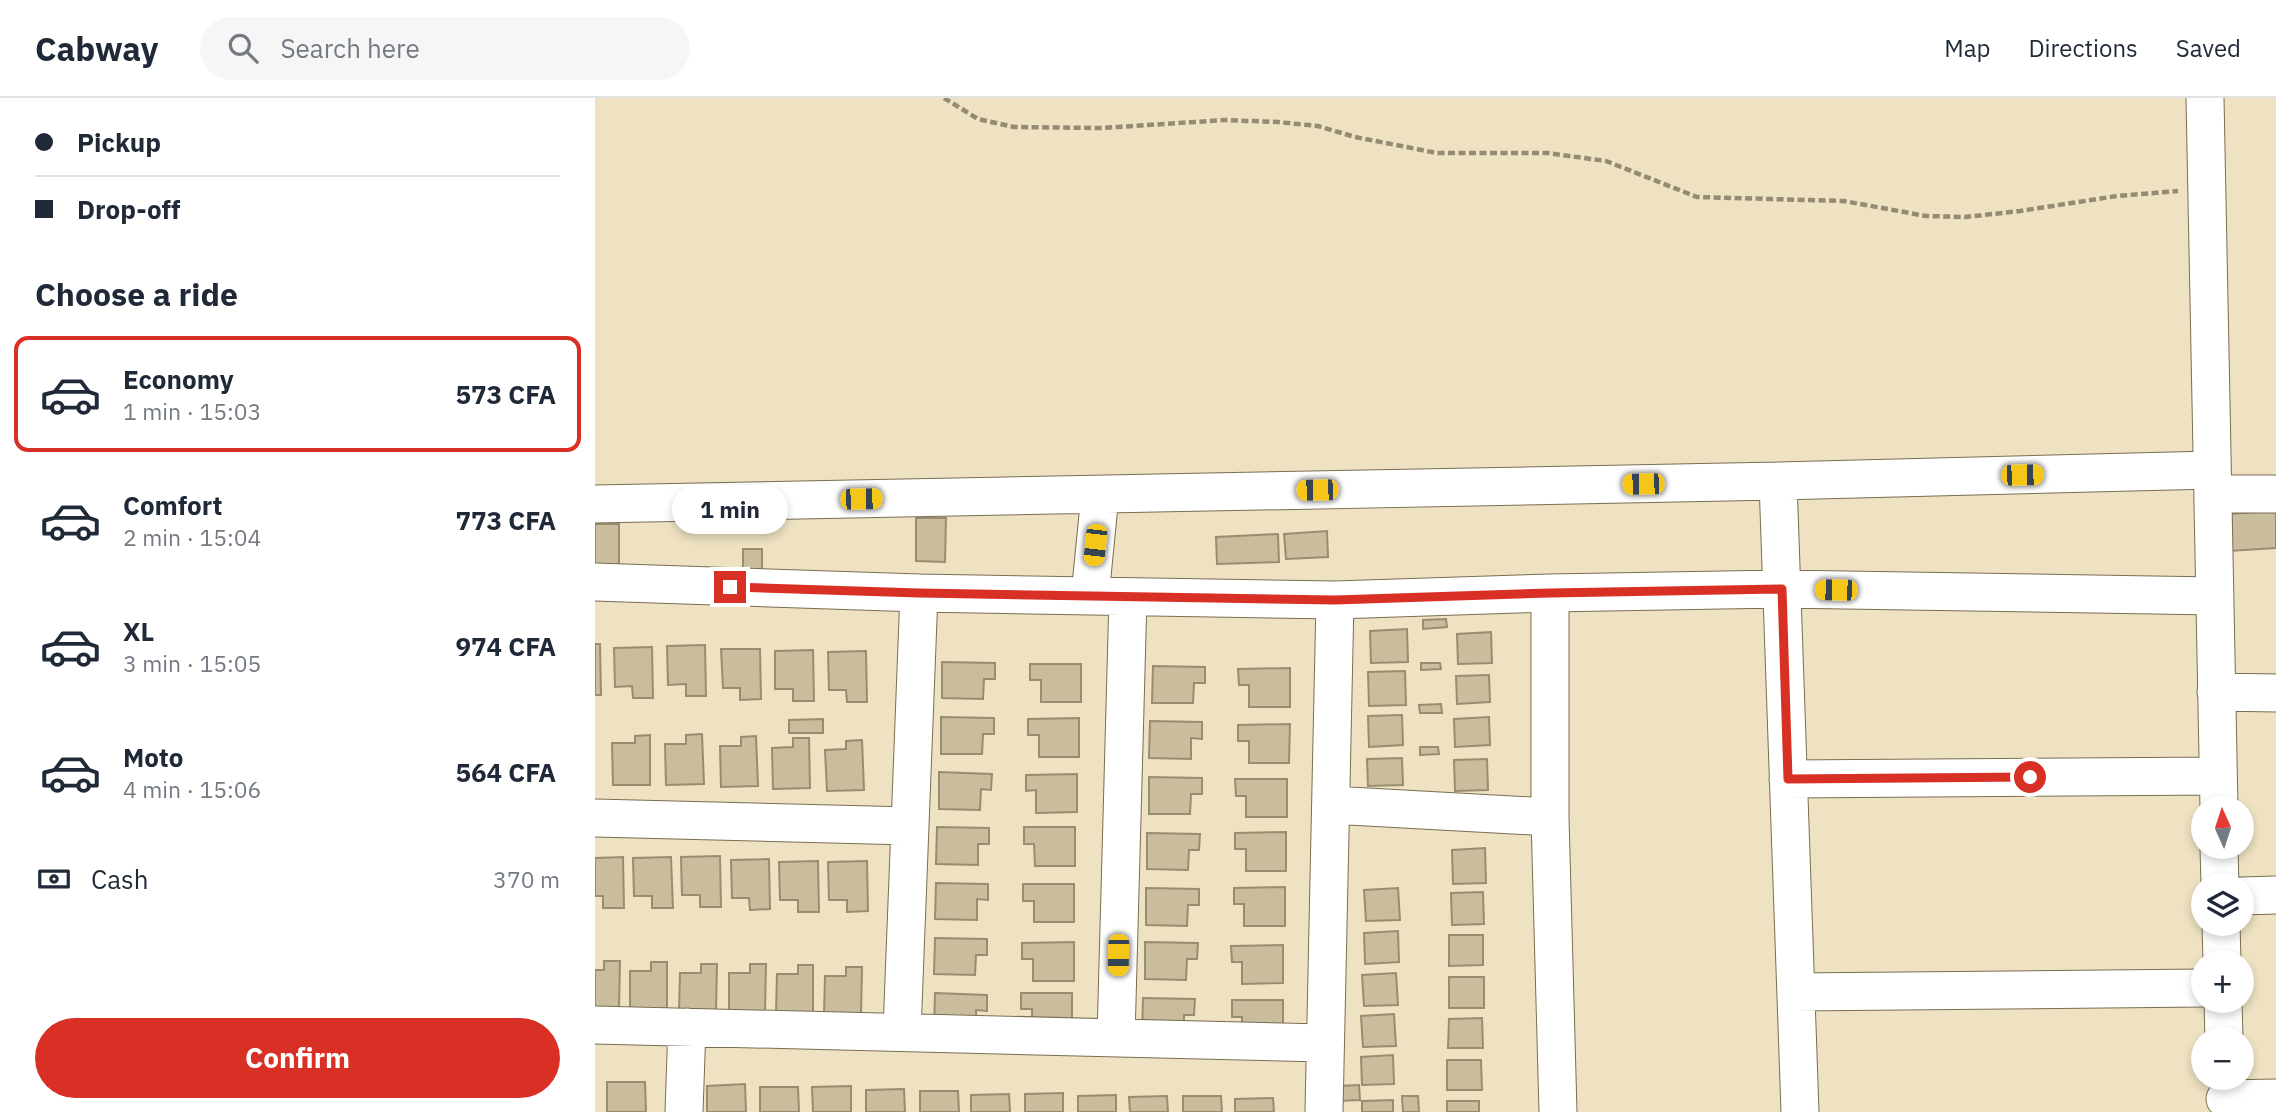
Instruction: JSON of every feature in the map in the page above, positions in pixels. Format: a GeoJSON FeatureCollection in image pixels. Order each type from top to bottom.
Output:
{"type":"FeatureCollection","features":[{"type":"Feature","properties":{"kind":"street"},"geometry":{"type":"LineString","coordinates":[[1788,779],[2218,792],[2205,98]]}},
{"type":"Feature","properties":{"kind":"street"},"geometry":{"type":"LineString","coordinates":[[1778,481],[1800,1112]]}},
{"type":"Feature","properties":{"kind":"street"},"geometry":{"type":"LineString","coordinates":[[595,505],[1778,481],[2212,482],[2276,494]]}},
{"type":"Feature","properties":{"kind":"street"},"geometry":{"type":"LineString","coordinates":[[1090,596],[1100,495]]}},
{"type":"Feature","properties":{"kind":"street"},"geometry":{"type":"LineString","coordinates":[[595,582],[919,593],[1335,600],[1782,589],[2215,596]]}},
{"type":"Feature","properties":{"kind":"street"},"geometry":{"type":"LineString","coordinates":[[902,1032],[919,593]]}},
{"type":"Feature","properties":{"kind":"street"},"geometry":{"type":"LineString","coordinates":[[1550,593],[1550,817],[1558,1112]]}},
{"type":"Feature","properties":{"kind":"street"},"geometry":{"type":"LineString","coordinates":[[1116,1038],[1128,597]]}},
{"type":"Feature","properties":{"kind":"street"},"geometry":{"type":"LineString","coordinates":[[1324,1112],[1335,600]]}},
{"type":"Feature","properties":{"kind":"street"},"geometry":{"type":"LineString","coordinates":[[2216,692],[2276,693]]}},
{"type":"Feature","properties":{"kind":"street"},"geometry":{"type":"LineString","coordinates":[[1331,806],[1550,817]]}},
{"type":"Feature","properties":{"kind":"street"},"geometry":{"type":"LineString","coordinates":[[595,818],[910,826]]}},
{"type":"Feature","properties":{"kind":"street"},"geometry":{"type":"LineString","coordinates":[[2254,896],[2276,895]]}},
{"type":"Feature","properties":{"kind":"street"},"geometry":{"type":"LineString","coordinates":[[1795,992],[2191,988]]}},
{"type":"Feature","properties":{"kind":"street"},"geometry":{"type":"LineString","coordinates":[[595,1025],[1325,1043]]}},
{"type":"Feature","properties":{"kind":"street"},"geometry":{"type":"LineString","coordinates":[[684,1112],[687,1027]]}},
{"type":"Feature","properties":{"kind":"street"},"geometry":{"type":"LineString","coordinates":[[2225,1096],[2276,1098]]}},
{"type":"Feature","properties":{"kind":"path"},"geometry":{"type":"LineString","coordinates":[[944,98],[978,119],[1014,127],[1102,128],[1225,120],[1318,126],[1355,137],[1437,153],[1547,153],[1606,161],[1697,197],[1845,201],[1926,216],[1965,217],[2117,196],[2207,190]]}},
{"type":"Feature","properties":{"kind":"building"},"geometry":{"type":"Polygon","coordinates":[[[2276,511],[2276,548],[2229,551],[2227,514],[2276,511]]]}},
{"type":"Feature","properties":{"kind":"building"},"geometry":{"type":"Polygon","coordinates":[[[916,518],[946,518],[945,562],[916,561],[916,518]]]}},
{"type":"Feature","properties":{"kind":"building"},"geometry":{"type":"Polygon","coordinates":[[[595,524],[619,524],[619,572],[595,572],[595,524]]]}},
{"type":"Feature","properties":{"kind":"building"},"geometry":{"type":"Polygon","coordinates":[[[1327,531],[1328,557],[1286,559],[1284,534],[1327,531]]]}},
{"type":"Feature","properties":{"kind":"building"},"geometry":{"type":"Polygon","coordinates":[[[1278,534],[1279,562],[1217,564],[1216,537],[1278,534]]]}},
{"type":"Feature","properties":{"kind":"building"},"geometry":{"type":"Polygon","coordinates":[[[743,549],[762,549],[762,578],[743,578],[743,549]]]}},
{"type":"Feature","properties":{"kind":"building"},"geometry":{"type":"Polygon","coordinates":[[[1446,619],[1447,627],[1423,629],[1423,620],[1446,619]]]}},
{"type":"Feature","properties":{"kind":"building"},"geometry":{"type":"Polygon","coordinates":[[[1407,629],[1408,662],[1371,663],[1370,631],[1407,629]]]}},
{"type":"Feature","properties":{"kind":"building"},"geometry":{"type":"Polygon","coordinates":[[[1491,632],[1492,663],[1458,664],[1457,634],[1491,632]]]}},
{"type":"Feature","properties":{"kind":"building"},"geometry":{"type":"Polygon","coordinates":[[[595,644],[600,644],[601,695],[595,695],[595,644]]]}},
{"type":"Feature","properties":{"kind":"building"},"geometry":{"type":"Polygon","coordinates":[[[705,645],[706,696],[686,696],[686,684],[668,685],[667,646],[705,645]]]}},
{"type":"Feature","properties":{"kind":"building"},"geometry":{"type":"Polygon","coordinates":[[[652,647],[653,698],[633,698],[632,686],[615,687],[614,648],[652,647]]]}},
{"type":"Feature","properties":{"kind":"building"},"geometry":{"type":"Polygon","coordinates":[[[721,649],[760,649],[761,699],[740,700],[740,688],[723,688],[721,649]]]}},
{"type":"Feature","properties":{"kind":"building"},"geometry":{"type":"Polygon","coordinates":[[[813,650],[814,701],[793,701],[793,689],[775,689],[775,651],[813,650]]]}},
{"type":"Feature","properties":{"kind":"building"},"geometry":{"type":"Polygon","coordinates":[[[866,651],[867,702],[847,702],[846,690],[829,690],[828,652],[866,651]]]}},
{"type":"Feature","properties":{"kind":"building"},"geometry":{"type":"Polygon","coordinates":[[[942,662],[995,663],[995,679],[984,679],[983,699],[942,698],[942,662]]]}},
{"type":"Feature","properties":{"kind":"building"},"geometry":{"type":"Polygon","coordinates":[[[1421,663],[1440,663],[1441,669],[1421,670],[1421,663]]]}},
{"type":"Feature","properties":{"kind":"building"},"geometry":{"type":"Polygon","coordinates":[[[1030,664],[1081,664],[1081,702],[1041,702],[1041,680],[1030,680],[1030,664]]]}},
{"type":"Feature","properties":{"kind":"building"},"geometry":{"type":"Polygon","coordinates":[[[1153,666],[1205,667],[1205,683],[1194,683],[1193,703],[1152,703],[1153,666]]]}},
{"type":"Feature","properties":{"kind":"building"},"geometry":{"type":"Polygon","coordinates":[[[1290,668],[1290,707],[1249,707],[1249,685],[1239,685],[1238,669],[1290,668]]]}},
{"type":"Feature","properties":{"kind":"building"},"geometry":{"type":"Polygon","coordinates":[[[1405,671],[1406,705],[1369,706],[1368,672],[1405,671]]]}},
{"type":"Feature","properties":{"kind":"building"},"geometry":{"type":"Polygon","coordinates":[[[1489,675],[1490,702],[1457,704],[1456,676],[1489,675]]]}},
{"type":"Feature","properties":{"kind":"building"},"geometry":{"type":"Polygon","coordinates":[[[1441,704],[1442,713],[1420,713],[1419,705],[1441,704]]]}},
{"type":"Feature","properties":{"kind":"building"},"geometry":{"type":"Polygon","coordinates":[[[1402,715],[1403,745],[1369,747],[1368,716],[1402,715]]]}},
{"type":"Feature","properties":{"kind":"building"},"geometry":{"type":"Polygon","coordinates":[[[941,717],[994,718],[994,734],[983,734],[982,754],[941,754],[941,717]]]}},
{"type":"Feature","properties":{"kind":"building"},"geometry":{"type":"Polygon","coordinates":[[[1489,717],[1490,745],[1455,747],[1454,719],[1489,717]]]}},
{"type":"Feature","properties":{"kind":"building"},"geometry":{"type":"Polygon","coordinates":[[[1079,718],[1079,757],[1039,757],[1039,735],[1028,735],[1028,719],[1079,718]]]}},
{"type":"Feature","properties":{"kind":"building"},"geometry":{"type":"Polygon","coordinates":[[[823,719],[823,733],[789,733],[789,720],[823,719]]]}},
{"type":"Feature","properties":{"kind":"building"},"geometry":{"type":"Polygon","coordinates":[[[1150,721],[1202,722],[1202,739],[1191,738],[1191,759],[1149,758],[1150,721]]]}},
{"type":"Feature","properties":{"kind":"building"},"geometry":{"type":"Polygon","coordinates":[[[1290,724],[1289,763],[1249,763],[1249,741],[1238,741],[1238,725],[1290,724]]]}},
{"type":"Feature","properties":{"kind":"building"},"geometry":{"type":"Polygon","coordinates":[[[702,734],[704,784],[666,785],[665,744],[686,744],[686,735],[702,734]]]}},
{"type":"Feature","properties":{"kind":"building"},"geometry":{"type":"Polygon","coordinates":[[[650,735],[650,785],[613,785],[612,743],[635,743],[635,736],[650,735]]]}},
{"type":"Feature","properties":{"kind":"building"},"geometry":{"type":"Polygon","coordinates":[[[756,736],[758,786],[721,787],[720,746],[741,746],[741,737],[756,736]]]}},
{"type":"Feature","properties":{"kind":"building"},"geometry":{"type":"Polygon","coordinates":[[[793,738],[809,738],[810,788],[773,789],[772,748],[793,747],[793,738]]]}},
{"type":"Feature","properties":{"kind":"building"},"geometry":{"type":"Polygon","coordinates":[[[862,740],[864,790],[827,791],[825,750],[846,749],[846,741],[862,740]]]}},
{"type":"Feature","properties":{"kind":"building"},"geometry":{"type":"Polygon","coordinates":[[[1420,747],[1438,747],[1439,754],[1420,755],[1420,747]]]}},
{"type":"Feature","properties":{"kind":"building"},"geometry":{"type":"Polygon","coordinates":[[[1402,758],[1403,785],[1368,786],[1367,759],[1402,758]]]}},
{"type":"Feature","properties":{"kind":"building"},"geometry":{"type":"Polygon","coordinates":[[[1487,759],[1488,790],[1455,791],[1454,760],[1487,759]]]}},
{"type":"Feature","properties":{"kind":"building"},"geometry":{"type":"Polygon","coordinates":[[[939,772],[992,774],[991,790],[981,789],[980,810],[939,809],[939,772]]]}},
{"type":"Feature","properties":{"kind":"building"},"geometry":{"type":"Polygon","coordinates":[[[1077,774],[1077,812],[1036,813],[1036,790],[1026,791],[1026,775],[1077,774]]]}},
{"type":"Feature","properties":{"kind":"building"},"geometry":{"type":"Polygon","coordinates":[[[1149,777],[1202,778],[1202,794],[1191,794],[1190,814],[1149,814],[1149,777]]]}},
{"type":"Feature","properties":{"kind":"building"},"geometry":{"type":"Polygon","coordinates":[[[1235,779],[1287,779],[1287,817],[1246,817],[1246,796],[1236,796],[1235,779]]]}},
{"type":"Feature","properties":{"kind":"building"},"geometry":{"type":"Polygon","coordinates":[[[937,827],[989,828],[989,844],[978,844],[978,865],[936,864],[937,827]]]}},
{"type":"Feature","properties":{"kind":"building"},"geometry":{"type":"Polygon","coordinates":[[[1024,827],[1075,827],[1075,866],[1035,866],[1034,844],[1024,844],[1024,827]]]}},
{"type":"Feature","properties":{"kind":"building"},"geometry":{"type":"Polygon","coordinates":[[[1286,832],[1286,871],[1246,871],[1246,849],[1235,849],[1235,833],[1286,832]]]}},
{"type":"Feature","properties":{"kind":"building"},"geometry":{"type":"Polygon","coordinates":[[[1147,833],[1200,834],[1199,850],[1189,850],[1188,870],[1147,869],[1147,833]]]}},
{"type":"Feature","properties":{"kind":"building"},"geometry":{"type":"Polygon","coordinates":[[[1485,848],[1486,883],[1453,884],[1452,850],[1485,848]]]}},
{"type":"Feature","properties":{"kind":"building"},"geometry":{"type":"Polygon","coordinates":[[[720,856],[721,907],[700,907],[700,895],[682,895],[681,857],[720,856]]]}},
{"type":"Feature","properties":{"kind":"building"},"geometry":{"type":"Polygon","coordinates":[[[623,857],[624,908],[603,908],[603,896],[595,896],[595,858],[623,857]]]}},
{"type":"Feature","properties":{"kind":"building"},"geometry":{"type":"Polygon","coordinates":[[[671,857],[673,908],[652,908],[652,896],[634,896],[633,858],[671,857]]]}},
{"type":"Feature","properties":{"kind":"building"},"geometry":{"type":"Polygon","coordinates":[[[769,859],[770,909],[750,910],[749,898],[732,898],[731,860],[769,859]]]}},
{"type":"Feature","properties":{"kind":"building"},"geometry":{"type":"Polygon","coordinates":[[[818,861],[819,912],[798,912],[798,900],[780,900],[779,862],[818,861]]]}},
{"type":"Feature","properties":{"kind":"building"},"geometry":{"type":"Polygon","coordinates":[[[867,861],[868,911],[847,912],[847,900],[829,900],[828,862],[867,861]]]}},
{"type":"Feature","properties":{"kind":"building"},"geometry":{"type":"Polygon","coordinates":[[[936,883],[988,884],[988,900],[977,899],[977,920],[935,919],[936,883]]]}},
{"type":"Feature","properties":{"kind":"building"},"geometry":{"type":"Polygon","coordinates":[[[1023,884],[1074,884],[1074,922],[1034,922],[1034,901],[1023,901],[1023,884]]]}},
{"type":"Feature","properties":{"kind":"building"},"geometry":{"type":"Polygon","coordinates":[[[1285,887],[1285,926],[1244,926],[1244,904],[1234,904],[1234,888],[1285,887]]]}},
{"type":"Feature","properties":{"kind":"building"},"geometry":{"type":"Polygon","coordinates":[[[1146,888],[1199,889],[1199,905],[1188,905],[1187,926],[1146,925],[1146,888]]]}},
{"type":"Feature","properties":{"kind":"building"},"geometry":{"type":"Polygon","coordinates":[[[1398,888],[1400,920],[1366,921],[1364,890],[1398,888]]]}},
{"type":"Feature","properties":{"kind":"building"},"geometry":{"type":"Polygon","coordinates":[[[1483,892],[1484,924],[1452,925],[1451,893],[1483,892]]]}},
{"type":"Feature","properties":{"kind":"building"},"geometry":{"type":"Polygon","coordinates":[[[1398,931],[1399,962],[1365,964],[1364,933],[1398,931]]]}},
{"type":"Feature","properties":{"kind":"building"},"geometry":{"type":"Polygon","coordinates":[[[1449,935],[1483,935],[1483,965],[1449,966],[1449,935]]]}},
{"type":"Feature","properties":{"kind":"building"},"geometry":{"type":"Polygon","coordinates":[[[935,938],[987,939],[987,955],[976,955],[975,975],[934,974],[935,938]]]}},
{"type":"Feature","properties":{"kind":"building"},"geometry":{"type":"Polygon","coordinates":[[[1074,942],[1074,981],[1033,981],[1033,959],[1022,959],[1022,943],[1074,942]]]}},
{"type":"Feature","properties":{"kind":"building"},"geometry":{"type":"Polygon","coordinates":[[[1145,942],[1198,943],[1197,959],[1187,959],[1186,980],[1145,979],[1145,942]]]}},
{"type":"Feature","properties":{"kind":"building"},"geometry":{"type":"Polygon","coordinates":[[[1283,945],[1283,983],[1242,984],[1242,962],[1232,962],[1231,946],[1283,945]]]}},
{"type":"Feature","properties":{"kind":"building"},"geometry":{"type":"Polygon","coordinates":[[[604,961],[620,961],[619,1009],[595,1009],[595,970],[604,970],[604,961]]]}},
{"type":"Feature","properties":{"kind":"building"},"geometry":{"type":"Polygon","coordinates":[[[651,962],[667,962],[667,1010],[630,1010],[630,971],[651,971],[651,962]]]}},
{"type":"Feature","properties":{"kind":"building"},"geometry":{"type":"Polygon","coordinates":[[[701,964],[717,964],[716,1011],[679,1011],[680,973],[701,973],[701,964]]]}},
{"type":"Feature","properties":{"kind":"building"},"geometry":{"type":"Polygon","coordinates":[[[750,964],[766,964],[765,1011],[729,1011],[729,973],[750,973],[750,964]]]}},
{"type":"Feature","properties":{"kind":"building"},"geometry":{"type":"Polygon","coordinates":[[[798,965],[813,965],[813,1013],[776,1012],[777,974],[798,974],[798,965]]]}},
{"type":"Feature","properties":{"kind":"building"},"geometry":{"type":"Polygon","coordinates":[[[846,967],[862,967],[861,1015],[824,1014],[825,976],[846,976],[846,967]]]}},
{"type":"Feature","properties":{"kind":"building"},"geometry":{"type":"Polygon","coordinates":[[[1396,973],[1398,1005],[1364,1006],[1362,975],[1396,973]]]}},
{"type":"Feature","properties":{"kind":"building"},"geometry":{"type":"Polygon","coordinates":[[[1449,977],[1484,977],[1484,1008],[1449,1008],[1449,977]]]}},
{"type":"Feature","properties":{"kind":"building"},"geometry":{"type":"Polygon","coordinates":[[[935,993],[987,995],[987,1011],[976,1010],[976,1031],[934,1030],[935,993]]]}},
{"type":"Feature","properties":{"kind":"building"},"geometry":{"type":"Polygon","coordinates":[[[1021,993],[1072,993],[1072,1031],[1032,1031],[1032,1009],[1021,1009],[1021,993]]]}},
{"type":"Feature","properties":{"kind":"building"},"geometry":{"type":"Polygon","coordinates":[[[1143,998],[1195,999],[1194,1015],[1184,1015],[1184,1036],[1142,1035],[1143,998]]]}},
{"type":"Feature","properties":{"kind":"building"},"geometry":{"type":"Polygon","coordinates":[[[1232,1000],[1283,1000],[1283,1038],[1242,1039],[1242,1017],[1232,1017],[1232,1000]]]}},
{"type":"Feature","properties":{"kind":"building"},"geometry":{"type":"Polygon","coordinates":[[[1394,1014],[1396,1046],[1363,1047],[1361,1016],[1394,1014]]]}},
{"type":"Feature","properties":{"kind":"building"},"geometry":{"type":"Polygon","coordinates":[[[1482,1018],[1483,1048],[1448,1048],[1449,1019],[1482,1018]]]}},
{"type":"Feature","properties":{"kind":"building"},"geometry":{"type":"Polygon","coordinates":[[[1393,1055],[1394,1084],[1362,1085],[1361,1057],[1393,1055]]]}},
{"type":"Feature","properties":{"kind":"building"},"geometry":{"type":"Polygon","coordinates":[[[1447,1060],[1481,1060],[1482,1090],[1447,1090],[1447,1060]]]}},
{"type":"Feature","properties":{"kind":"building"},"geometry":{"type":"Polygon","coordinates":[[[607,1082],[645,1082],[646,1112],[607,1112],[607,1082]]]}},
{"type":"Feature","properties":{"kind":"building"},"geometry":{"type":"Polygon","coordinates":[[[745,1084],[746,1112],[707,1112],[707,1086],[745,1084]]]}},
{"type":"Feature","properties":{"kind":"building"},"geometry":{"type":"Polygon","coordinates":[[[1359,1085],[1360,1100],[1338,1101],[1338,1086],[1359,1085]]]}},
{"type":"Feature","properties":{"kind":"building"},"geometry":{"type":"Polygon","coordinates":[[[851,1086],[851,1112],[813,1112],[812,1087],[851,1086]]]}},
{"type":"Feature","properties":{"kind":"building"},"geometry":{"type":"Polygon","coordinates":[[[760,1087],[798,1087],[799,1112],[760,1112],[760,1087]]]}},
{"type":"Feature","properties":{"kind":"building"},"geometry":{"type":"Polygon","coordinates":[[[904,1089],[905,1112],[866,1112],[866,1090],[904,1089]]]}},
{"type":"Feature","properties":{"kind":"building"},"geometry":{"type":"Polygon","coordinates":[[[920,1091],[958,1091],[959,1112],[920,1112],[920,1091]]]}},
{"type":"Feature","properties":{"kind":"building"},"geometry":{"type":"Polygon","coordinates":[[[1063,1093],[1063,1112],[1025,1112],[1025,1094],[1063,1093]]]}},
{"type":"Feature","properties":{"kind":"building"},"geometry":{"type":"Polygon","coordinates":[[[1009,1094],[1010,1112],[971,1112],[971,1095],[1009,1094]]]}},
{"type":"Feature","properties":{"kind":"building"},"geometry":{"type":"Polygon","coordinates":[[[1116,1095],[1116,1112],[1078,1112],[1078,1096],[1116,1095]]]}},
{"type":"Feature","properties":{"kind":"building"},"geometry":{"type":"Polygon","coordinates":[[[1167,1096],[1168,1112],[1130,1112],[1129,1097],[1167,1096]]]}},
{"type":"Feature","properties":{"kind":"building"},"geometry":{"type":"Polygon","coordinates":[[[1183,1096],[1221,1096],[1222,1112],[1183,1112],[1183,1096]]]}},
{"type":"Feature","properties":{"kind":"building"},"geometry":{"type":"Polygon","coordinates":[[[1402,1096],[1418,1096],[1419,1112],[1403,1112],[1402,1096]]]}},
{"type":"Feature","properties":{"kind":"building"},"geometry":{"type":"Polygon","coordinates":[[[1273,1098],[1274,1112],[1235,1112],[1235,1099],[1273,1098]]]}},
{"type":"Feature","properties":{"kind":"building"},"geometry":{"type":"Polygon","coordinates":[[[1393,1100],[1393,1112],[1362,1112],[1362,1101],[1393,1100]]]}},
{"type":"Feature","properties":{"kind":"building"},"geometry":{"type":"Polygon","coordinates":[[[1447,1101],[1479,1101],[1479,1112],[1447,1112],[1447,1101]]]}},
{"type":"Feature","properties":{"kind":"route"},"geometry":{"type":"LineString","coordinates":[[730,587],[1335,600],[1782,589],[1788,779],[2030,777]]}}]}
